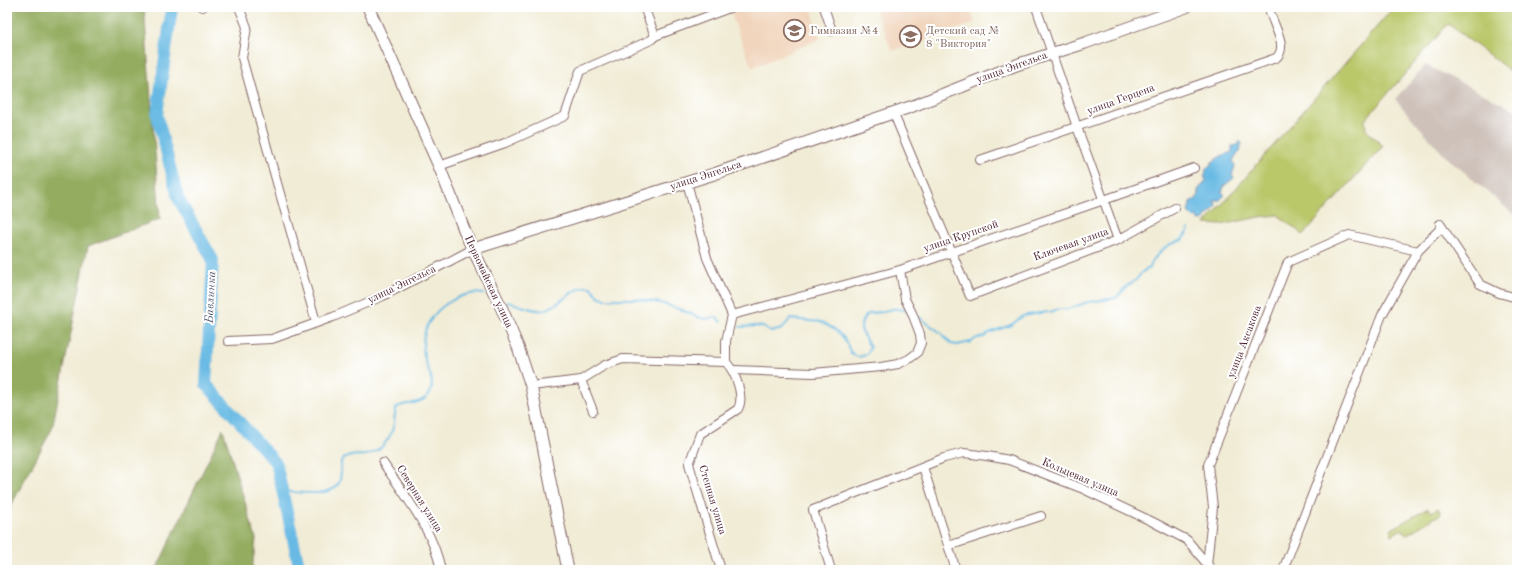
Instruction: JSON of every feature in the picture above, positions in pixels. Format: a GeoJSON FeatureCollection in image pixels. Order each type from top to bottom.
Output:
{"type":"FeatureCollection","features":[{"type":"Feature","properties":{"kind":"street"},"geometry":{"type":"LineString","coordinates":[[239,7],[247,27],[242,58],[316,322]]}},
{"type":"Feature","properties":{"kind":"street","name":"Первомайская улица"},"geometry":{"type":"LineString","coordinates":[[368,7],[439,166],[467,237],[502,309],[518,347],[531,386],[568,570]]}},
{"type":"Feature","properties":{"kind":"street"},"geometry":{"type":"LineString","coordinates":[[644,7],[655,36]]}},
{"type":"Feature","properties":{"kind":"street"},"geometry":{"type":"LineString","coordinates":[[439,166],[505,143],[565,116],[580,71],[651,40],[655,36],[732,7]]}},
{"type":"Feature","properties":{"kind":"street"},"geometry":{"type":"LineString","coordinates":[[824,7],[832,31]]}},
{"type":"Feature","properties":{"kind":"street"},"geometry":{"type":"LineString","coordinates":[[1036,7],[1118,240]]}},
{"type":"Feature","properties":{"kind":"street","name":"улица Энгельса"},"geometry":{"type":"LineString","coordinates":[[228,341],[272,339],[384,296],[473,249],[687,182],[913,106],[1019,64],[1186,7]]}},
{"type":"Feature","properties":{"kind":"street","name":"улица Герцена"},"geometry":{"type":"LineString","coordinates":[[980,160],[1269,60],[1280,54],[1282,44],[1270,17],[1269,7]]}},
{"type":"Feature","properties":{"kind":"street"},"geometry":{"type":"LineString","coordinates":[[893,112],[951,252]]}},
{"type":"Feature","properties":{"kind":"street","name":"улица Крупской"},"geometry":{"type":"LineString","coordinates":[[732,315],[900,270],[1194,168]]}},
{"type":"Feature","properties":{"kind":"street"},"geometry":{"type":"LineString","coordinates":[[531,386],[581,380],[605,365],[623,359],[726,362],[726,341],[732,315],[707,258],[687,182]]}},
{"type":"Feature","properties":{"kind":"street","name":"Ключевая улица"},"geometry":{"type":"LineString","coordinates":[[951,252],[970,296],[1118,240],[1175,208]]}},
{"type":"Feature","properties":{"kind":"street"},"geometry":{"type":"LineString","coordinates":[[1283,570],[1382,315],[1418,251],[1441,225],[1480,284],[1499,293],[1517,298]]}},
{"type":"Feature","properties":{"kind":"street","name":"улица Аксакова"},"geometry":{"type":"LineString","coordinates":[[1210,568],[1213,507],[1208,465],[1288,262],[1349,235],[1418,251]]}},
{"type":"Feature","properties":{"kind":"street"},"geometry":{"type":"LineString","coordinates":[[733,370],[813,373],[880,367],[898,364],[909,359],[917,352],[921,343],[920,334],[905,299],[900,270]]}},
{"type":"Feature","properties":{"kind":"street","name":"Степная улица"},"geometry":{"type":"LineString","coordinates":[[721,570],[689,464],[700,434],[738,409],[741,403],[740,392],[733,370],[726,362]]}},
{"type":"Feature","properties":{"kind":"street"},"geometry":{"type":"LineString","coordinates":[[581,380],[593,411]]}},
{"type":"Feature","properties":{"kind":"street","name":"Кольцевая улица"},"geometry":{"type":"LineString","coordinates":[[831,570],[812,510],[944,458],[964,454],[1009,460],[1081,488],[1187,540],[1210,568]]}},
{"type":"Feature","properties":{"kind":"street","name":"Северная улица"},"geometry":{"type":"LineString","coordinates":[[383,463],[423,522],[438,557],[441,570]]}},
{"type":"Feature","properties":{"kind":"street"},"geometry":{"type":"LineString","coordinates":[[923,467],[956,570]]}},
{"type":"Feature","properties":{"kind":"street"},"geometry":{"type":"LineString","coordinates":[[948,546],[1041,516]]}},
{"type":"Feature","properties":{"kind":"shaded area"},"geometry":{"type":"Polygon","coordinates":[[[746,7],[811,7],[820,39],[752,68],[731,14],[746,7]]]}},
{"type":"Feature","properties":{"kind":"shaded area","name":"Детский сад № 8 \"Виктория\""},"geometry":{"type":"Polygon","coordinates":[[[874,7],[970,7],[975,23],[892,51],[874,7]]]}},
{"type":"Feature","properties":{"kind":"shaded area"},"geometry":{"type":"Polygon","coordinates":[[[1426,65],[1517,111],[1517,217],[1443,154],[1395,99],[1426,65]]]}},
{"type":"Feature","properties":{"kind":"green space"},"geometry":{"type":"Polygon","coordinates":[[[7,7],[144,7],[160,219],[88,246],[52,429],[7,513],[7,7]]]}},
{"type":"Feature","properties":{"kind":"green space"},"geometry":{"type":"Polygon","coordinates":[[[1394,7],[1517,7],[1517,76],[1448,24],[1365,120],[1366,130],[1383,146],[1303,235],[1278,215],[1259,217],[1221,225],[1205,224],[1394,7]]]}},
{"type":"Feature","properties":{"kind":"green space"},"geometry":{"type":"Polygon","coordinates":[[[223,429],[256,539],[252,570],[156,570],[223,429]]]}},
{"type":"Feature","properties":{"kind":"green space"},"geometry":{"type":"Polygon","coordinates":[[[1428,508],[1431,512],[1438,508],[1441,514],[1406,535],[1402,529],[1392,535],[1390,530],[1428,508]]]}},
{"type":"Feature","properties":{"kind":"water"},"geometry":{"type":"Polygon","coordinates":[[[1239,141],[1242,143],[1240,152],[1236,155],[1233,161],[1235,166],[1232,175],[1234,178],[1225,185],[1222,192],[1225,195],[1220,200],[1214,200],[1217,206],[1205,216],[1206,219],[1202,221],[1198,220],[1197,217],[1194,218],[1188,212],[1191,201],[1195,200],[1199,195],[1198,190],[1206,181],[1204,175],[1206,173],[1205,169],[1211,166],[1211,163],[1221,156],[1232,152],[1232,146],[1237,145],[1239,141]]]}},
{"type":"Feature","properties":{"kind":"waterway","name":"Бавлинка"},"geometry":{"type":"LineString","coordinates":[[172,7],[157,115],[178,198],[213,260],[206,384],[276,463],[300,570]]}},
{"type":"Feature","properties":{"kind":"waterway"},"geometry":{"type":"LineString","coordinates":[[915,314],[941,333],[951,344],[957,345],[984,337],[989,333],[1011,325],[1023,316],[1050,312],[1059,309],[1068,309],[1088,302],[1116,298],[1127,286],[1137,279],[1142,272],[1150,268],[1153,260],[1163,249],[1182,240],[1189,229]]}},
{"type":"Feature","properties":{"kind":"waterway"},"geometry":{"type":"LineString","coordinates":[[507,302],[530,309],[544,310],[550,308],[579,289],[591,287],[598,296],[606,299],[636,299],[661,303],[705,319],[716,317],[721,322]]}},
{"type":"Feature","properties":{"kind":"waterway"},"geometry":{"type":"LineString","coordinates":[[282,491],[315,493],[331,490],[337,486],[340,480],[341,461],[350,456],[370,454],[383,446],[393,428],[397,407],[423,400],[430,393],[432,381],[426,363],[423,346],[426,330],[433,316],[446,304],[455,299],[474,293],[484,294]]}},
{"type":"Feature","properties":{"kind":"waterway"},"geometry":{"type":"LineString","coordinates":[[740,327],[757,326],[763,327],[771,332],[782,329],[790,319],[821,322],[834,329],[844,338],[851,353],[857,357],[866,355],[870,347],[861,329],[862,322],[867,315],[870,313],[895,309],[909,311]]}},
{"type":"Feature","properties":{"kind":"place","name":"Гимназия №4"},"geometry":{"type":"Point","coordinates":[795,31]}},
{"type":"Feature","properties":{"kind":"place","name":"Детский сад № 8 \"Виктория\""},"geometry":{"type":"Point","coordinates":[910,37]}}]}
